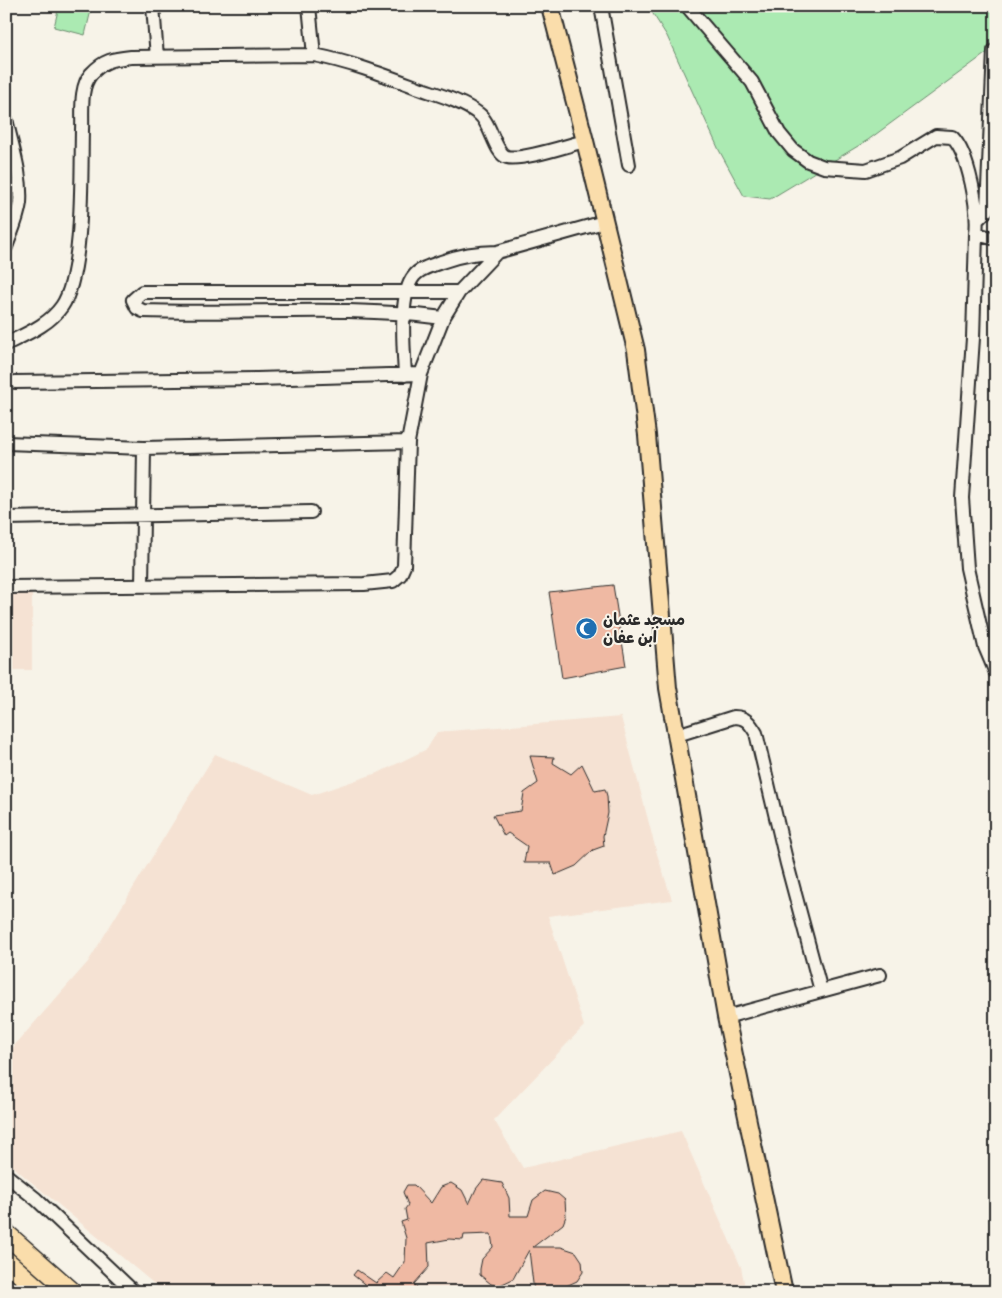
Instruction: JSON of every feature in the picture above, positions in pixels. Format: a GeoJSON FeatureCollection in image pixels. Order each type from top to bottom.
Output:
{"type":"FeatureCollection","features":[{"type":"Feature","properties":{"kind":"highway"},"geometry":{"type":"LineString","coordinates":[[6,1234],[72,1292]]}},
{"type":"Feature","properties":{"kind":"highway"},"geometry":{"type":"LineString","coordinates":[[6,1261],[41,1292]]}},
{"type":"Feature","properties":{"kind":"main road"},"geometry":{"type":"LineString","coordinates":[[550,6],[636,350],[642,383],[668,688],[726,1017],[784,1292]]}},
{"type":"Feature","properties":{"kind":"street"},"geometry":{"type":"LineString","coordinates":[[153,6],[157,57]]}},
{"type":"Feature","properties":{"kind":"street"},"geometry":{"type":"LineString","coordinates":[[309,6],[314,55]]}},
{"type":"Feature","properties":{"kind":"street"},"geometry":{"type":"LineString","coordinates":[[601,6],[629,165]]}},
{"type":"Feature","properties":{"kind":"street"},"geometry":{"type":"LineString","coordinates":[[687,6],[752,82],[779,133],[793,150],[808,161],[841,170],[866,170],[900,158],[936,136],[952,137],[963,152],[978,219],[973,338],[962,498],[967,568],[985,647],[996,673]]}},
{"type":"Feature","properties":{"kind":"street"},"geometry":{"type":"LineString","coordinates":[[978,219],[987,210],[994,51]]}},
{"type":"Feature","properties":{"kind":"street"},"geometry":{"type":"LineString","coordinates":[[6,344],[51,320],[63,305],[76,272],[81,190],[83,92],[90,75],[108,60],[157,57],[314,55],[343,60],[451,100],[478,113],[490,129],[499,151],[508,158],[521,157],[585,141]]}},
{"type":"Feature","properties":{"kind":"street"},"geometry":{"type":"LineString","coordinates":[[6,119],[19,180],[20,202],[17,217],[6,247]]}},
{"type":"Feature","properties":{"kind":"street"},"geometry":{"type":"LineString","coordinates":[[405,374],[404,312],[407,292],[413,277],[421,270],[475,252],[497,252],[604,222]]}},
{"type":"Feature","properties":{"kind":"street"},"geometry":{"type":"LineString","coordinates":[[976,234],[996,239]]}},
{"type":"Feature","properties":{"kind":"street"},"geometry":{"type":"LineString","coordinates":[[6,587],[364,584],[393,581],[400,575],[406,555],[408,442],[421,374],[442,318],[459,292],[497,252]]}},
{"type":"Feature","properties":{"kind":"street"},"geometry":{"type":"LineString","coordinates":[[442,318],[404,312],[362,310],[143,311],[137,308],[133,300],[142,292],[459,292]]}},
{"type":"Feature","properties":{"kind":"street"},"geometry":{"type":"LineString","coordinates":[[225,312],[226,293]]}},
{"type":"Feature","properties":{"kind":"street"},"geometry":{"type":"LineString","coordinates":[[15,382],[257,379],[421,374]]}},
{"type":"Feature","properties":{"kind":"street"},"geometry":{"type":"LineString","coordinates":[[6,443],[144,448],[408,442]]}},
{"type":"Feature","properties":{"kind":"street"},"geometry":{"type":"LineString","coordinates":[[142,586],[144,448]]}},
{"type":"Feature","properties":{"kind":"street"},"geometry":{"type":"LineString","coordinates":[[6,518],[144,517],[311,512]]}},
{"type":"Feature","properties":{"kind":"street"},"geometry":{"type":"LineString","coordinates":[[677,735],[734,717],[743,717],[751,724],[756,733],[787,864],[821,991]]}},
{"type":"Feature","properties":{"kind":"street"},"geometry":{"type":"LineString","coordinates":[[726,1017],[880,975]]}},
{"type":"Feature","properties":{"kind":"street"},"geometry":{"type":"LineString","coordinates":[[6,1175],[36,1199],[134,1292]]}},
{"type":"Feature","properties":{"kind":"shaded area"},"geometry":{"type":"Polygon","coordinates":[[[6,592],[32,592],[32,670],[6,670],[6,592]]]}},
{"type":"Feature","properties":{"kind":"shaded area"},"geometry":{"type":"Polygon","coordinates":[[[621,717],[657,854],[672,900],[548,916],[584,1026],[494,1120],[523,1168],[681,1131],[741,1267],[746,1292],[164,1292],[6,1161],[6,1055],[88,962],[215,754],[312,795],[380,772],[427,749],[437,732],[621,717]]]}},
{"type":"Feature","properties":{"kind":"green space"},"geometry":{"type":"Polygon","coordinates":[[[59,6],[92,6],[85,35],[54,27],[59,6]]]}},
{"type":"Feature","properties":{"kind":"green space"},"geometry":{"type":"Polygon","coordinates":[[[648,6],[996,6],[996,46],[868,140],[770,199],[744,196],[719,150],[667,36],[648,6]]]}},
{"type":"Feature","properties":{"kind":"building","name":"مسجد عثمان ابن عفان"},"geometry":{"type":"Polygon","coordinates":[[[613,585],[626,666],[562,678],[549,592],[613,585]]]}},
{"type":"Feature","properties":{"kind":"building"},"geometry":{"type":"Polygon","coordinates":[[[530,756],[554,757],[553,763],[571,774],[582,764],[595,791],[605,789],[607,796],[608,813],[603,836],[604,846],[593,850],[576,866],[555,875],[551,863],[524,863],[527,846],[508,833],[504,836],[493,815],[521,811],[524,793],[538,783],[530,756]]]}},
{"type":"Feature","properties":{"kind":"building"},"geometry":{"type":"Polygon","coordinates":[[[483,1180],[502,1183],[509,1198],[510,1216],[528,1216],[533,1200],[545,1191],[558,1194],[565,1200],[566,1216],[563,1224],[533,1247],[561,1247],[576,1252],[582,1261],[583,1272],[577,1281],[564,1287],[554,1286],[554,1292],[534,1292],[529,1250],[513,1279],[498,1286],[491,1284],[480,1275],[480,1269],[482,1259],[493,1247],[491,1234],[464,1235],[463,1240],[449,1239],[428,1243],[429,1267],[414,1284],[422,1292],[364,1292],[368,1287],[353,1275],[357,1270],[376,1283],[387,1273],[394,1278],[405,1262],[406,1238],[401,1222],[407,1220],[405,1209],[408,1205],[403,1192],[407,1185],[414,1185],[431,1203],[441,1187],[451,1183],[462,1190],[469,1204],[476,1189],[483,1180]]]}},
{"type":"Feature","properties":{"kind":"place","name":"مسجد عثمان ابن عفان"},"geometry":{"type":"Point","coordinates":[587,629]}}]}
